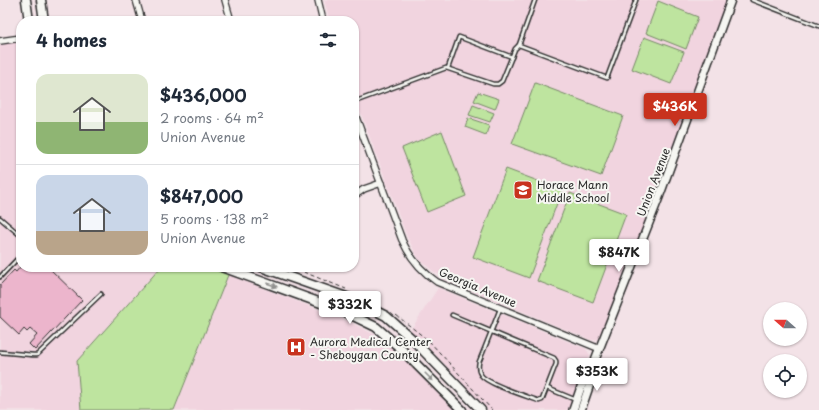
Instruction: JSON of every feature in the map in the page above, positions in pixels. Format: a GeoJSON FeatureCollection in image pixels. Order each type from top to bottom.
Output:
{"type":"FeatureCollection","features":[{"type":"Feature","properties":{"kind":"main road"},"geometry":{"type":"LineString","coordinates":[[26,0],[28,16]]}},
{"type":"Feature","properties":{"kind":"main road"},"geometry":{"type":"LineString","coordinates":[[41,0],[43,16]]}},
{"type":"Feature","properties":{"kind":"main road"},"geometry":{"type":"LineString","coordinates":[[236,272],[343,311],[376,327],[399,347],[462,410]]}},
{"type":"Feature","properties":{"kind":"main road"},"geometry":{"type":"LineString","coordinates":[[276,272],[352,299],[386,316],[412,338],[481,410]]}},
{"type":"Feature","properties":{"kind":"street"},"geometry":{"type":"LineString","coordinates":[[136,0],[141,16]]}},
{"type":"Feature","properties":{"kind":"street"},"geometry":{"type":"LineString","coordinates":[[225,0],[230,16]]}},
{"type":"Feature","properties":{"kind":"street"},"geometry":{"type":"LineString","coordinates":[[318,0],[322,16]]}},
{"type":"Feature","properties":{"kind":"street","name":"Union Avenue"},"geometry":{"type":"LineString","coordinates":[[573,410],[582,386],[600,349],[658,200],[731,0]]}},
{"type":"Feature","properties":{"kind":"street"},"geometry":{"type":"LineString","coordinates":[[0,41],[16,39]]}},
{"type":"Feature","properties":{"kind":"street","name":"Georgia Avenue"},"geometry":{"type":"LineString","coordinates":[[359,126],[406,250],[420,269],[437,282],[600,349]]}},
{"type":"Feature","properties":{"kind":"street"},"geometry":{"type":"LineString","coordinates":[[359,192],[380,183]]}},
{"type":"Feature","properties":{"kind":"street","name":"Union Avenue"},"geometry":{"type":"LineString","coordinates":[[581,410],[590,384],[591,370]]}},
{"type":"Feature","properties":{"kind":"lane"},"geometry":{"type":"LineString","coordinates":[[359,100],[438,70],[448,68],[496,85],[502,81],[515,49],[519,45],[535,0]]}},
{"type":"Feature","properties":{"kind":"lane"},"geometry":{"type":"LineString","coordinates":[[519,45],[607,78],[636,0]]}},
{"type":"Feature","properties":{"kind":"lane"},"geometry":{"type":"LineString","coordinates":[[752,0],[761,2],[819,26]]}},
{"type":"Feature","properties":{"kind":"lane"},"geometry":{"type":"LineString","coordinates":[[448,68],[459,38],[512,57]]}},
{"type":"Feature","properties":{"kind":"lane"},"geometry":{"type":"LineString","coordinates":[[0,218],[16,232]]}},
{"type":"Feature","properties":{"kind":"lane"},"geometry":{"type":"LineString","coordinates":[[0,277],[16,260]]}},
{"type":"Feature","properties":{"kind":"lane"},"geometry":{"type":"LineString","coordinates":[[0,352],[33,356],[37,355],[101,294]]}},
{"type":"Feature","properties":{"kind":"lane"},"geometry":{"type":"LineString","coordinates":[[452,315],[491,332],[554,358],[556,364],[542,400],[538,401],[485,380],[480,374],[478,368],[479,362],[491,332],[501,308]]}},
{"type":"Feature","properties":{"kind":"lane"},"geometry":{"type":"LineString","coordinates":[[547,388],[576,400]]}},
{"type":"Feature","properties":{"kind":"shaded area","name":"Horace Mann Middle School"},"geometry":{"type":"Polygon","coordinates":[[[324,0],[728,0],[606,329],[599,338],[591,340],[454,283],[434,272],[419,259],[407,237],[359,108],[359,16],[329,16],[324,0]]]}},
{"type":"Feature","properties":{"kind":"shaded area"},"geometry":{"type":"Polygon","coordinates":[[[13,42],[16,43],[16,272],[157,272],[77,361],[81,410],[0,410],[0,45],[13,42]]]}},
{"type":"Feature","properties":{"kind":"shaded area","name":"Aurora Medical Center - Sheboygan County"},"geometry":{"type":"Polygon","coordinates":[[[228,275],[346,320],[375,335],[401,354],[456,410],[174,410],[228,275]]]}},
{"type":"Feature","properties":{"kind":"shaded area"},"geometry":{"type":"Polygon","coordinates":[[[438,288],[586,349],[590,355],[568,410],[488,410],[434,353],[410,331],[438,288]]]}},
{"type":"Feature","properties":{"kind":"green space"},"geometry":{"type":"Polygon","coordinates":[[[658,1],[698,17],[686,49],[646,33],[658,1]]]}},
{"type":"Feature","properties":{"kind":"green space"},"geometry":{"type":"Polygon","coordinates":[[[644,37],[684,52],[671,84],[632,69],[644,37]]]}},
{"type":"Feature","properties":{"kind":"green space"},"geometry":{"type":"Polygon","coordinates":[[[535,83],[623,116],[601,176],[512,144],[535,83]]]}},
{"type":"Feature","properties":{"kind":"green space"},"geometry":{"type":"Polygon","coordinates":[[[478,92],[499,99],[495,109],[474,101],[478,92]]]}},
{"type":"Feature","properties":{"kind":"green space"},"geometry":{"type":"Polygon","coordinates":[[[473,105],[494,113],[490,122],[469,115],[473,105]]]}},
{"type":"Feature","properties":{"kind":"green space"},"geometry":{"type":"Polygon","coordinates":[[[468,118],[489,125],[486,135],[465,127],[468,118]]]}},
{"type":"Feature","properties":{"kind":"green space"},"geometry":{"type":"Polygon","coordinates":[[[442,131],[466,196],[427,212],[402,148],[442,131]]]}},
{"type":"Feature","properties":{"kind":"green space"},"geometry":{"type":"Polygon","coordinates":[[[506,169],[562,190],[529,278],[473,257],[506,169]]]}},
{"type":"Feature","properties":{"kind":"green space"},"geometry":{"type":"Polygon","coordinates":[[[570,193],[626,214],[593,302],[537,281],[570,193]]]}},
{"type":"Feature","properties":{"kind":"green space"},"geometry":{"type":"Polygon","coordinates":[[[157,272],[220,272],[228,275],[174,410],[81,410],[77,361],[157,272]]]}},
{"type":"Feature","properties":{"kind":"building"},"geometry":{"type":"Polygon","coordinates":[[[14,270],[16,272],[53,272],[82,300],[35,350],[29,344],[37,335],[30,329],[27,332],[24,329],[19,335],[0,317],[0,285],[14,270]]]}},
{"type":"Feature","properties":{"kind":"place","name":"Horace Mann Middle School"},"geometry":{"type":"Point","coordinates":[523,190]}},
{"type":"Feature","properties":{"kind":"place","name":"Aurora Medical Center - Sheboygan County"},"geometry":{"type":"Point","coordinates":[296,347]}}]}
